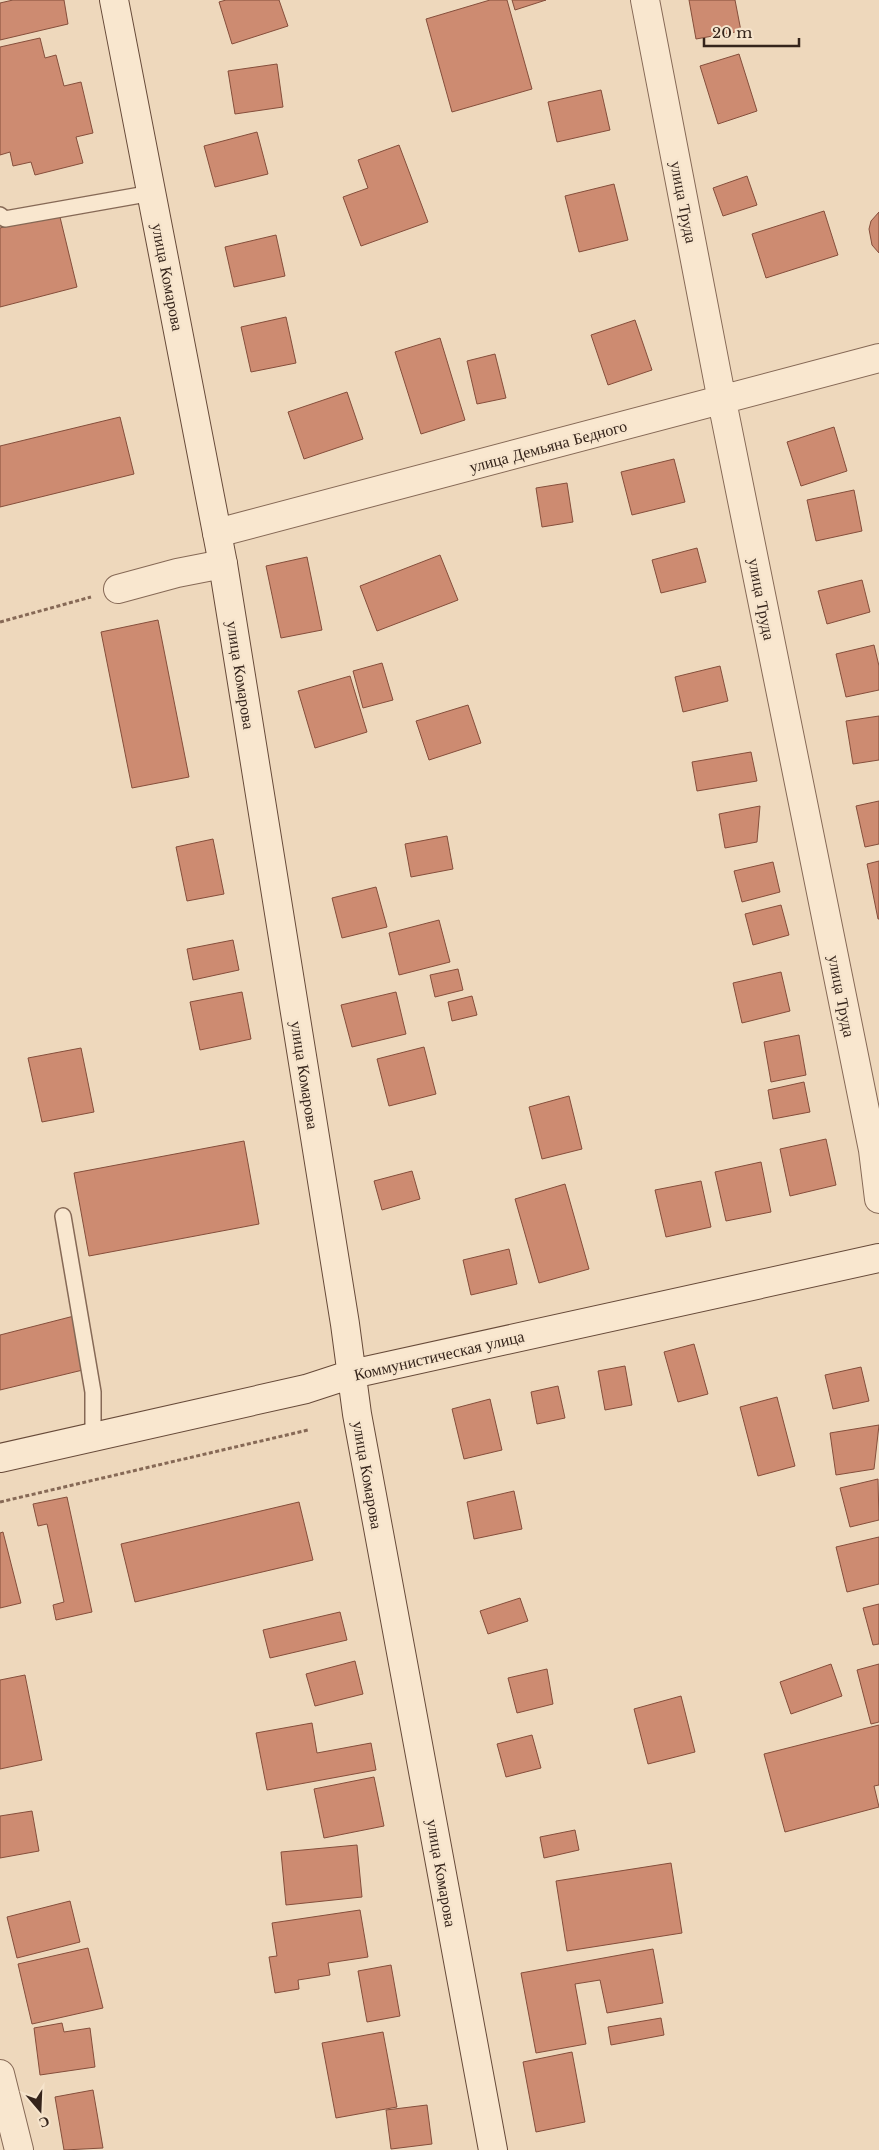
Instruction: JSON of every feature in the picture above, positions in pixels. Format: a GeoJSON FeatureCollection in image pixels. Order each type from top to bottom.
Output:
{"type":"FeatureCollection","features":[{"type":"Feature","properties":{"kind":"main road","name":"улица Комарова"},"geometry":{"type":"LineString","coordinates":[[114,0],[223,564],[345,1324],[359,1424],[493,2150]]}},
{"type":"Feature","properties":{"kind":"main road","name":"улица Труда"},"geometry":{"type":"LineString","coordinates":[[645,0],[722,401],[873,1150],[879,1199]]}},
{"type":"Feature","properties":{"kind":"main road","name":"улица Демьяна Бедного"},"geometry":{"type":"LineString","coordinates":[[217,533],[879,358]]}},
{"type":"Feature","properties":{"kind":"main road"},"geometry":{"type":"LineString","coordinates":[[118,589],[177,573],[223,564]]}},
{"type":"Feature","properties":{"kind":"main road","name":"Коммунистическая улица"},"geometry":{"type":"LineString","coordinates":[[0,1458],[306,1389],[352,1374],[879,1258]]}},
{"type":"Feature","properties":{"kind":"main road"},"geometry":{"type":"LineString","coordinates":[[0,2074],[18,2150]]}},
{"type":"Feature","properties":{"kind":"lane"},"geometry":{"type":"LineString","coordinates":[[0,215],[5,219],[152,193]]}},
{"type":"Feature","properties":{"kind":"lane"},"geometry":{"type":"LineString","coordinates":[[63,1216],[94,1392],[93,1436]]}},
{"type":"Feature","properties":{"kind":"path"},"geometry":{"type":"LineString","coordinates":[[0,622],[118,589]]}},
{"type":"Feature","properties":{"kind":"path"},"geometry":{"type":"LineString","coordinates":[[0,1502],[308,1430]]}},
{"type":"Feature","properties":{"kind":"building"},"geometry":{"type":"Polygon","coordinates":[[[13,0],[64,0],[68,24],[0,40],[0,3],[13,0]]]}},
{"type":"Feature","properties":{"kind":"building"},"geometry":{"type":"Polygon","coordinates":[[[226,0],[279,0],[288,26],[232,44],[219,2],[226,0]]]}},
{"type":"Feature","properties":{"kind":"building"},"geometry":{"type":"Polygon","coordinates":[[[490,0],[507,0],[532,89],[452,112],[426,19],[490,0]]]}},
{"type":"Feature","properties":{"kind":"building"},"geometry":{"type":"Polygon","coordinates":[[[512,0],[546,0],[515,10],[512,0]]]}},
{"type":"Feature","properties":{"kind":"building"},"geometry":{"type":"Polygon","coordinates":[[[689,0],[735,0],[741,31],[696,39],[689,0]]]}},
{"type":"Feature","properties":{"kind":"building"},"geometry":{"type":"Polygon","coordinates":[[[40,38],[45,58],[56,55],[64,86],[81,82],[93,133],[76,137],[83,163],[35,175],[31,162],[13,166],[10,152],[0,155],[0,47],[40,38]]]}},
{"type":"Feature","properties":{"kind":"building"},"geometry":{"type":"Polygon","coordinates":[[[739,54],[757,111],[718,124],[700,66],[739,54]]]}},
{"type":"Feature","properties":{"kind":"building"},"geometry":{"type":"Polygon","coordinates":[[[277,64],[283,107],[235,114],[228,71],[277,64]]]}},
{"type":"Feature","properties":{"kind":"building"},"geometry":{"type":"Polygon","coordinates":[[[601,90],[610,130],[557,142],[548,102],[601,90]]]}},
{"type":"Feature","properties":{"kind":"building"},"geometry":{"type":"Polygon","coordinates":[[[257,132],[268,174],[215,187],[204,146],[257,132]]]}},
{"type":"Feature","properties":{"kind":"building"},"geometry":{"type":"Polygon","coordinates":[[[399,145],[428,222],[361,246],[343,197],[368,188],[358,160],[399,145]]]}},
{"type":"Feature","properties":{"kind":"building"},"geometry":{"type":"Polygon","coordinates":[[[747,176],[757,205],[723,216],[713,188],[747,176]]]}},
{"type":"Feature","properties":{"kind":"building"},"geometry":{"type":"Polygon","coordinates":[[[614,184],[628,240],[579,252],[565,196],[614,184]]]}},
{"type":"Feature","properties":{"kind":"building"},"geometry":{"type":"Polygon","coordinates":[[[824,211],[838,255],[766,278],[752,234],[824,211]]]}},
{"type":"Feature","properties":{"kind":"building"},"geometry":{"type":"Polygon","coordinates":[[[879,212],[879,253],[872,245],[869,229],[871,221],[879,212]]]}},
{"type":"Feature","properties":{"kind":"building"},"geometry":{"type":"Polygon","coordinates":[[[59,213],[77,287],[0,307],[0,228],[59,213]]]}},
{"type":"Feature","properties":{"kind":"building"},"geometry":{"type":"Polygon","coordinates":[[[276,235],[285,276],[234,287],[225,247],[276,235]]]}},
{"type":"Feature","properties":{"kind":"building"},"geometry":{"type":"Polygon","coordinates":[[[286,317],[296,363],[251,372],[241,327],[286,317]]]}},
{"type":"Feature","properties":{"kind":"building"},"geometry":{"type":"Polygon","coordinates":[[[635,320],[652,370],[608,385],[591,335],[635,320]]]}},
{"type":"Feature","properties":{"kind":"building"},"geometry":{"type":"Polygon","coordinates":[[[440,338],[465,420],[421,434],[395,352],[440,338]]]}},
{"type":"Feature","properties":{"kind":"building"},"geometry":{"type":"Polygon","coordinates":[[[495,354],[506,398],[477,404],[467,361],[495,354]]]}},
{"type":"Feature","properties":{"kind":"building"},"geometry":{"type":"Polygon","coordinates":[[[347,392],[363,439],[304,459],[288,412],[347,392]]]}},
{"type":"Feature","properties":{"kind":"building"},"geometry":{"type":"Polygon","coordinates":[[[120,417],[134,474],[0,507],[0,446],[120,417]]]}},
{"type":"Feature","properties":{"kind":"building"},"geometry":{"type":"Polygon","coordinates":[[[834,427],[847,471],[801,486],[787,442],[834,427]]]}},
{"type":"Feature","properties":{"kind":"building"},"geometry":{"type":"Polygon","coordinates":[[[674,459],[685,502],[632,515],[621,472],[674,459]]]}},
{"type":"Feature","properties":{"kind":"building"},"geometry":{"type":"Polygon","coordinates":[[[567,483],[573,522],[542,527],[536,488],[567,483]]]}},
{"type":"Feature","properties":{"kind":"building"},"geometry":{"type":"Polygon","coordinates":[[[854,490],[862,531],[816,541],[807,500],[854,490]]]}},
{"type":"Feature","properties":{"kind":"building"},"geometry":{"type":"Polygon","coordinates":[[[697,548],[706,582],[661,593],[652,560],[697,548]]]}},
{"type":"Feature","properties":{"kind":"building"},"geometry":{"type":"Polygon","coordinates":[[[440,555],[458,600],[377,631],[360,586],[440,555]]]}},
{"type":"Feature","properties":{"kind":"building"},"geometry":{"type":"Polygon","coordinates":[[[307,557],[322,630],[281,638],[266,566],[307,557]]]}},
{"type":"Feature","properties":{"kind":"building"},"geometry":{"type":"Polygon","coordinates":[[[862,580],[870,612],[827,624],[818,591],[862,580]]]}},
{"type":"Feature","properties":{"kind":"building"},"geometry":{"type":"Polygon","coordinates":[[[158,620],[189,777],[132,788],[101,632],[158,620]]]}},
{"type":"Feature","properties":{"kind":"building"},"geometry":{"type":"Polygon","coordinates":[[[874,645],[879,666],[879,690],[846,697],[836,654],[874,645]]]}},
{"type":"Feature","properties":{"kind":"building"},"geometry":{"type":"Polygon","coordinates":[[[382,663],[393,700],[363,708],[353,671],[382,663]]]}},
{"type":"Feature","properties":{"kind":"building"},"geometry":{"type":"Polygon","coordinates":[[[720,666],[728,701],[683,712],[675,677],[720,666]]]}},
{"type":"Feature","properties":{"kind":"building"},"geometry":{"type":"Polygon","coordinates":[[[350,676],[367,732],[315,748],[298,691],[350,676]]]}},
{"type":"Feature","properties":{"kind":"building"},"geometry":{"type":"Polygon","coordinates":[[[468,705],[481,743],[429,760],[416,721],[468,705]]]}},
{"type":"Feature","properties":{"kind":"building"},"geometry":{"type":"Polygon","coordinates":[[[879,716],[879,760],[853,764],[846,721],[879,716]]]}},
{"type":"Feature","properties":{"kind":"building"},"geometry":{"type":"Polygon","coordinates":[[[751,752],[757,781],[697,791],[692,762],[751,752]]]}},
{"type":"Feature","properties":{"kind":"building"},"geometry":{"type":"Polygon","coordinates":[[[879,801],[879,844],[865,847],[856,806],[879,801]]]}},
{"type":"Feature","properties":{"kind":"building"},"geometry":{"type":"Polygon","coordinates":[[[760,806],[757,842],[725,848],[719,814],[760,806]]]}},
{"type":"Feature","properties":{"kind":"building"},"geometry":{"type":"Polygon","coordinates":[[[447,836],[453,869],[411,877],[405,844],[447,836]]]}},
{"type":"Feature","properties":{"kind":"building"},"geometry":{"type":"Polygon","coordinates":[[[213,839],[224,894],[187,901],[176,847],[213,839]]]}},
{"type":"Feature","properties":{"kind":"building"},"geometry":{"type":"Polygon","coordinates":[[[879,861],[879,919],[878,919],[867,864],[879,861]]]}},
{"type":"Feature","properties":{"kind":"building"},"geometry":{"type":"Polygon","coordinates":[[[773,862],[780,892],[742,902],[734,871],[773,862]]]}},
{"type":"Feature","properties":{"kind":"building"},"geometry":{"type":"Polygon","coordinates":[[[376,887],[387,927],[342,938],[332,898],[376,887]]]}},
{"type":"Feature","properties":{"kind":"building"},"geometry":{"type":"Polygon","coordinates":[[[781,905],[789,935],[753,945],[745,914],[781,905]]]}},
{"type":"Feature","properties":{"kind":"building"},"geometry":{"type":"Polygon","coordinates":[[[439,920],[450,962],[399,975],[389,933],[439,920]]]}},
{"type":"Feature","properties":{"kind":"building"},"geometry":{"type":"Polygon","coordinates":[[[233,940],[239,970],[193,980],[187,949],[233,940]]]}},
{"type":"Feature","properties":{"kind":"building"},"geometry":{"type":"Polygon","coordinates":[[[458,969],[463,990],[435,997],[430,975],[458,969]]]}},
{"type":"Feature","properties":{"kind":"building"},"geometry":{"type":"Polygon","coordinates":[[[781,972],[790,1011],[742,1023],[733,983],[781,972]]]}},
{"type":"Feature","properties":{"kind":"building"},"geometry":{"type":"Polygon","coordinates":[[[242,992],[251,1039],[200,1050],[190,1002],[242,992]]]}},
{"type":"Feature","properties":{"kind":"building"},"geometry":{"type":"Polygon","coordinates":[[[396,992],[406,1034],[352,1047],[341,1005],[396,992]]]}},
{"type":"Feature","properties":{"kind":"building"},"geometry":{"type":"Polygon","coordinates":[[[472,996],[477,1015],[452,1021],[448,1002],[472,996]]]}},
{"type":"Feature","properties":{"kind":"building"},"geometry":{"type":"Polygon","coordinates":[[[799,1035],[806,1075],[771,1082],[764,1042],[799,1035]]]}},
{"type":"Feature","properties":{"kind":"building"},"geometry":{"type":"Polygon","coordinates":[[[424,1047],[436,1094],[389,1106],[377,1059],[424,1047]]]}},
{"type":"Feature","properties":{"kind":"building"},"geometry":{"type":"Polygon","coordinates":[[[81,1048],[94,1112],[42,1122],[28,1058],[81,1048]]]}},
{"type":"Feature","properties":{"kind":"building"},"geometry":{"type":"Polygon","coordinates":[[[804,1082],[810,1112],[773,1119],[768,1090],[804,1082]]]}},
{"type":"Feature","properties":{"kind":"building"},"geometry":{"type":"Polygon","coordinates":[[[569,1096],[582,1149],[542,1159],[529,1107],[569,1096]]]}},
{"type":"Feature","properties":{"kind":"building"},"geometry":{"type":"Polygon","coordinates":[[[826,1139],[836,1185],[790,1196],[780,1149],[826,1139]]]}},
{"type":"Feature","properties":{"kind":"building"},"geometry":{"type":"Polygon","coordinates":[[[244,1141],[259,1224],[89,1256],[74,1173],[244,1141]]]}},
{"type":"Feature","properties":{"kind":"building"},"geometry":{"type":"Polygon","coordinates":[[[761,1162],[771,1212],[726,1221],[715,1172],[761,1162]]]}},
{"type":"Feature","properties":{"kind":"building"},"geometry":{"type":"Polygon","coordinates":[[[412,1171],[420,1199],[382,1210],[374,1181],[412,1171]]]}},
{"type":"Feature","properties":{"kind":"building"},"geometry":{"type":"Polygon","coordinates":[[[701,1181],[711,1227],[666,1237],[655,1190],[701,1181]]]}},
{"type":"Feature","properties":{"kind":"building"},"geometry":{"type":"Polygon","coordinates":[[[565,1184],[589,1269],[539,1283],[515,1199],[565,1184]]]}},
{"type":"Feature","properties":{"kind":"building"},"geometry":{"type":"Polygon","coordinates":[[[509,1249],[517,1284],[471,1295],[463,1260],[509,1249]]]}},
{"type":"Feature","properties":{"kind":"building"},"geometry":{"type":"Polygon","coordinates":[[[74,1316],[87,1369],[0,1390],[0,1335],[74,1316]]]}},
{"type":"Feature","properties":{"kind":"building"},"geometry":{"type":"Polygon","coordinates":[[[694,1344],[708,1394],[678,1402],[664,1352],[694,1344]]]}},
{"type":"Feature","properties":{"kind":"building"},"geometry":{"type":"Polygon","coordinates":[[[625,1366],[632,1405],[605,1410],[598,1371],[625,1366]]]}},
{"type":"Feature","properties":{"kind":"building"},"geometry":{"type":"Polygon","coordinates":[[[861,1367],[869,1401],[833,1409],[825,1375],[861,1367]]]}},
{"type":"Feature","properties":{"kind":"building"},"geometry":{"type":"Polygon","coordinates":[[[558,1386],[565,1418],[537,1424],[531,1392],[558,1386]]]}},
{"type":"Feature","properties":{"kind":"building"},"geometry":{"type":"Polygon","coordinates":[[[777,1397],[795,1466],[758,1476],[740,1407],[777,1397]]]}},
{"type":"Feature","properties":{"kind":"building"},"geometry":{"type":"Polygon","coordinates":[[[490,1399],[502,1450],[464,1459],[452,1409],[490,1399]]]}},
{"type":"Feature","properties":{"kind":"building"},"geometry":{"type":"Polygon","coordinates":[[[879,1425],[874,1469],[836,1475],[830,1433],[879,1425]]]}},
{"type":"Feature","properties":{"kind":"building"},"geometry":{"type":"Polygon","coordinates":[[[878,1479],[879,1520],[850,1527],[840,1488],[878,1479]]]}},
{"type":"Feature","properties":{"kind":"building"},"geometry":{"type":"Polygon","coordinates":[[[514,1491],[522,1529],[474,1539],[467,1502],[514,1491]]]}},
{"type":"Feature","properties":{"kind":"building"},"geometry":{"type":"Polygon","coordinates":[[[67,1497],[92,1612],[56,1620],[53,1605],[64,1602],[47,1524],[38,1526],[33,1504],[67,1497]]]}},
{"type":"Feature","properties":{"kind":"building"},"geometry":{"type":"Polygon","coordinates":[[[299,1502],[313,1560],[135,1602],[121,1544],[299,1502]]]}},
{"type":"Feature","properties":{"kind":"building"},"geometry":{"type":"Polygon","coordinates":[[[3,1532],[21,1603],[0,1608],[0,1533],[3,1532]]]}},
{"type":"Feature","properties":{"kind":"building"},"geometry":{"type":"Polygon","coordinates":[[[879,1537],[879,1584],[847,1592],[836,1547],[879,1537]]]}},
{"type":"Feature","properties":{"kind":"building"},"geometry":{"type":"Polygon","coordinates":[[[520,1598],[528,1621],[488,1634],[480,1611],[520,1598]]]}},
{"type":"Feature","properties":{"kind":"building"},"geometry":{"type":"Polygon","coordinates":[[[879,1604],[879,1644],[873,1645],[863,1608],[879,1604]]]}},
{"type":"Feature","properties":{"kind":"building"},"geometry":{"type":"Polygon","coordinates":[[[340,1612],[347,1640],[270,1658],[263,1630],[340,1612]]]}},
{"type":"Feature","properties":{"kind":"building"},"geometry":{"type":"Polygon","coordinates":[[[355,1661],[363,1694],[315,1706],[306,1674],[355,1661]]]}},
{"type":"Feature","properties":{"kind":"building"},"geometry":{"type":"Polygon","coordinates":[[[831,1664],[842,1696],[791,1714],[780,1682],[831,1664]]]}},
{"type":"Feature","properties":{"kind":"building"},"geometry":{"type":"Polygon","coordinates":[[[879,1664],[879,1722],[871,1724],[857,1670],[879,1664]]]}},
{"type":"Feature","properties":{"kind":"building"},"geometry":{"type":"Polygon","coordinates":[[[547,1669],[553,1704],[517,1713],[508,1678],[547,1669]]]}},
{"type":"Feature","properties":{"kind":"building"},"geometry":{"type":"Polygon","coordinates":[[[25,1675],[42,1760],[0,1769],[0,1680],[25,1675]]]}},
{"type":"Feature","properties":{"kind":"building"},"geometry":{"type":"Polygon","coordinates":[[[681,1696],[695,1752],[648,1764],[634,1709],[681,1696]]]}},
{"type":"Feature","properties":{"kind":"building"},"geometry":{"type":"Polygon","coordinates":[[[312,1723],[317,1753],[371,1743],[376,1770],[267,1790],[256,1733],[312,1723]]]}},
{"type":"Feature","properties":{"kind":"building"},"geometry":{"type":"Polygon","coordinates":[[[879,1725],[879,1785],[874,1786],[879,1807],[785,1832],[764,1754],[879,1725]]]}},
{"type":"Feature","properties":{"kind":"building"},"geometry":{"type":"Polygon","coordinates":[[[532,1735],[541,1768],[506,1777],[497,1744],[532,1735]]]}},
{"type":"Feature","properties":{"kind":"building"},"geometry":{"type":"Polygon","coordinates":[[[374,1777],[384,1826],[324,1838],[314,1789],[374,1777]]]}},
{"type":"Feature","properties":{"kind":"building"},"geometry":{"type":"Polygon","coordinates":[[[32,1811],[39,1851],[0,1858],[0,1816],[32,1811]]]}},
{"type":"Feature","properties":{"kind":"building"},"geometry":{"type":"Polygon","coordinates":[[[575,1830],[579,1850],[544,1858],[540,1837],[575,1830]]]}},
{"type":"Feature","properties":{"kind":"building"},"geometry":{"type":"Polygon","coordinates":[[[357,1845],[362,1897],[286,1905],[281,1852],[357,1845]]]}},
{"type":"Feature","properties":{"kind":"building"},"geometry":{"type":"Polygon","coordinates":[[[671,1863],[682,1933],[567,1951],[556,1881],[671,1863]]]}},
{"type":"Feature","properties":{"kind":"building"},"geometry":{"type":"Polygon","coordinates":[[[70,1901],[80,1942],[17,1958],[7,1917],[70,1901]]]}},
{"type":"Feature","properties":{"kind":"building"},"geometry":{"type":"Polygon","coordinates":[[[360,1910],[368,1957],[328,1963],[330,1975],[298,1980],[299,1989],[275,1993],[269,1957],[277,1956],[272,1923],[360,1910]]]}},
{"type":"Feature","properties":{"kind":"building"},"geometry":{"type":"Polygon","coordinates":[[[88,1948],[103,2008],[32,2024],[18,1964],[88,1948]]]}},
{"type":"Feature","properties":{"kind":"building"},"geometry":{"type":"Polygon","coordinates":[[[653,1949],[663,2003],[607,2013],[600,1980],[575,1984],[586,2044],[536,2053],[521,1973],[653,1949]]]}},
{"type":"Feature","properties":{"kind":"building"},"geometry":{"type":"Polygon","coordinates":[[[391,1965],[400,2016],[367,2022],[358,1971],[391,1965]]]}},
{"type":"Feature","properties":{"kind":"building"},"geometry":{"type":"Polygon","coordinates":[[[661,2018],[664,2035],[611,2045],[608,2027],[661,2018]]]}},
{"type":"Feature","properties":{"kind":"building"},"geometry":{"type":"Polygon","coordinates":[[[62,2023],[64,2032],[90,2028],[95,2067],[40,2075],[34,2028],[62,2023]]]}},
{"type":"Feature","properties":{"kind":"building"},"geometry":{"type":"Polygon","coordinates":[[[383,2032],[397,2107],[336,2118],[322,2043],[383,2032]]]}},
{"type":"Feature","properties":{"kind":"building"},"geometry":{"type":"Polygon","coordinates":[[[572,2052],[585,2122],[536,2132],[523,2062],[572,2052]]]}},
{"type":"Feature","properties":{"kind":"building"},"geometry":{"type":"Polygon","coordinates":[[[93,2090],[103,2148],[64,2150],[55,2097],[93,2090]]]}},
{"type":"Feature","properties":{"kind":"building"},"geometry":{"type":"Polygon","coordinates":[[[427,2105],[432,2144],[391,2149],[386,2110],[427,2105]]]}}]}
